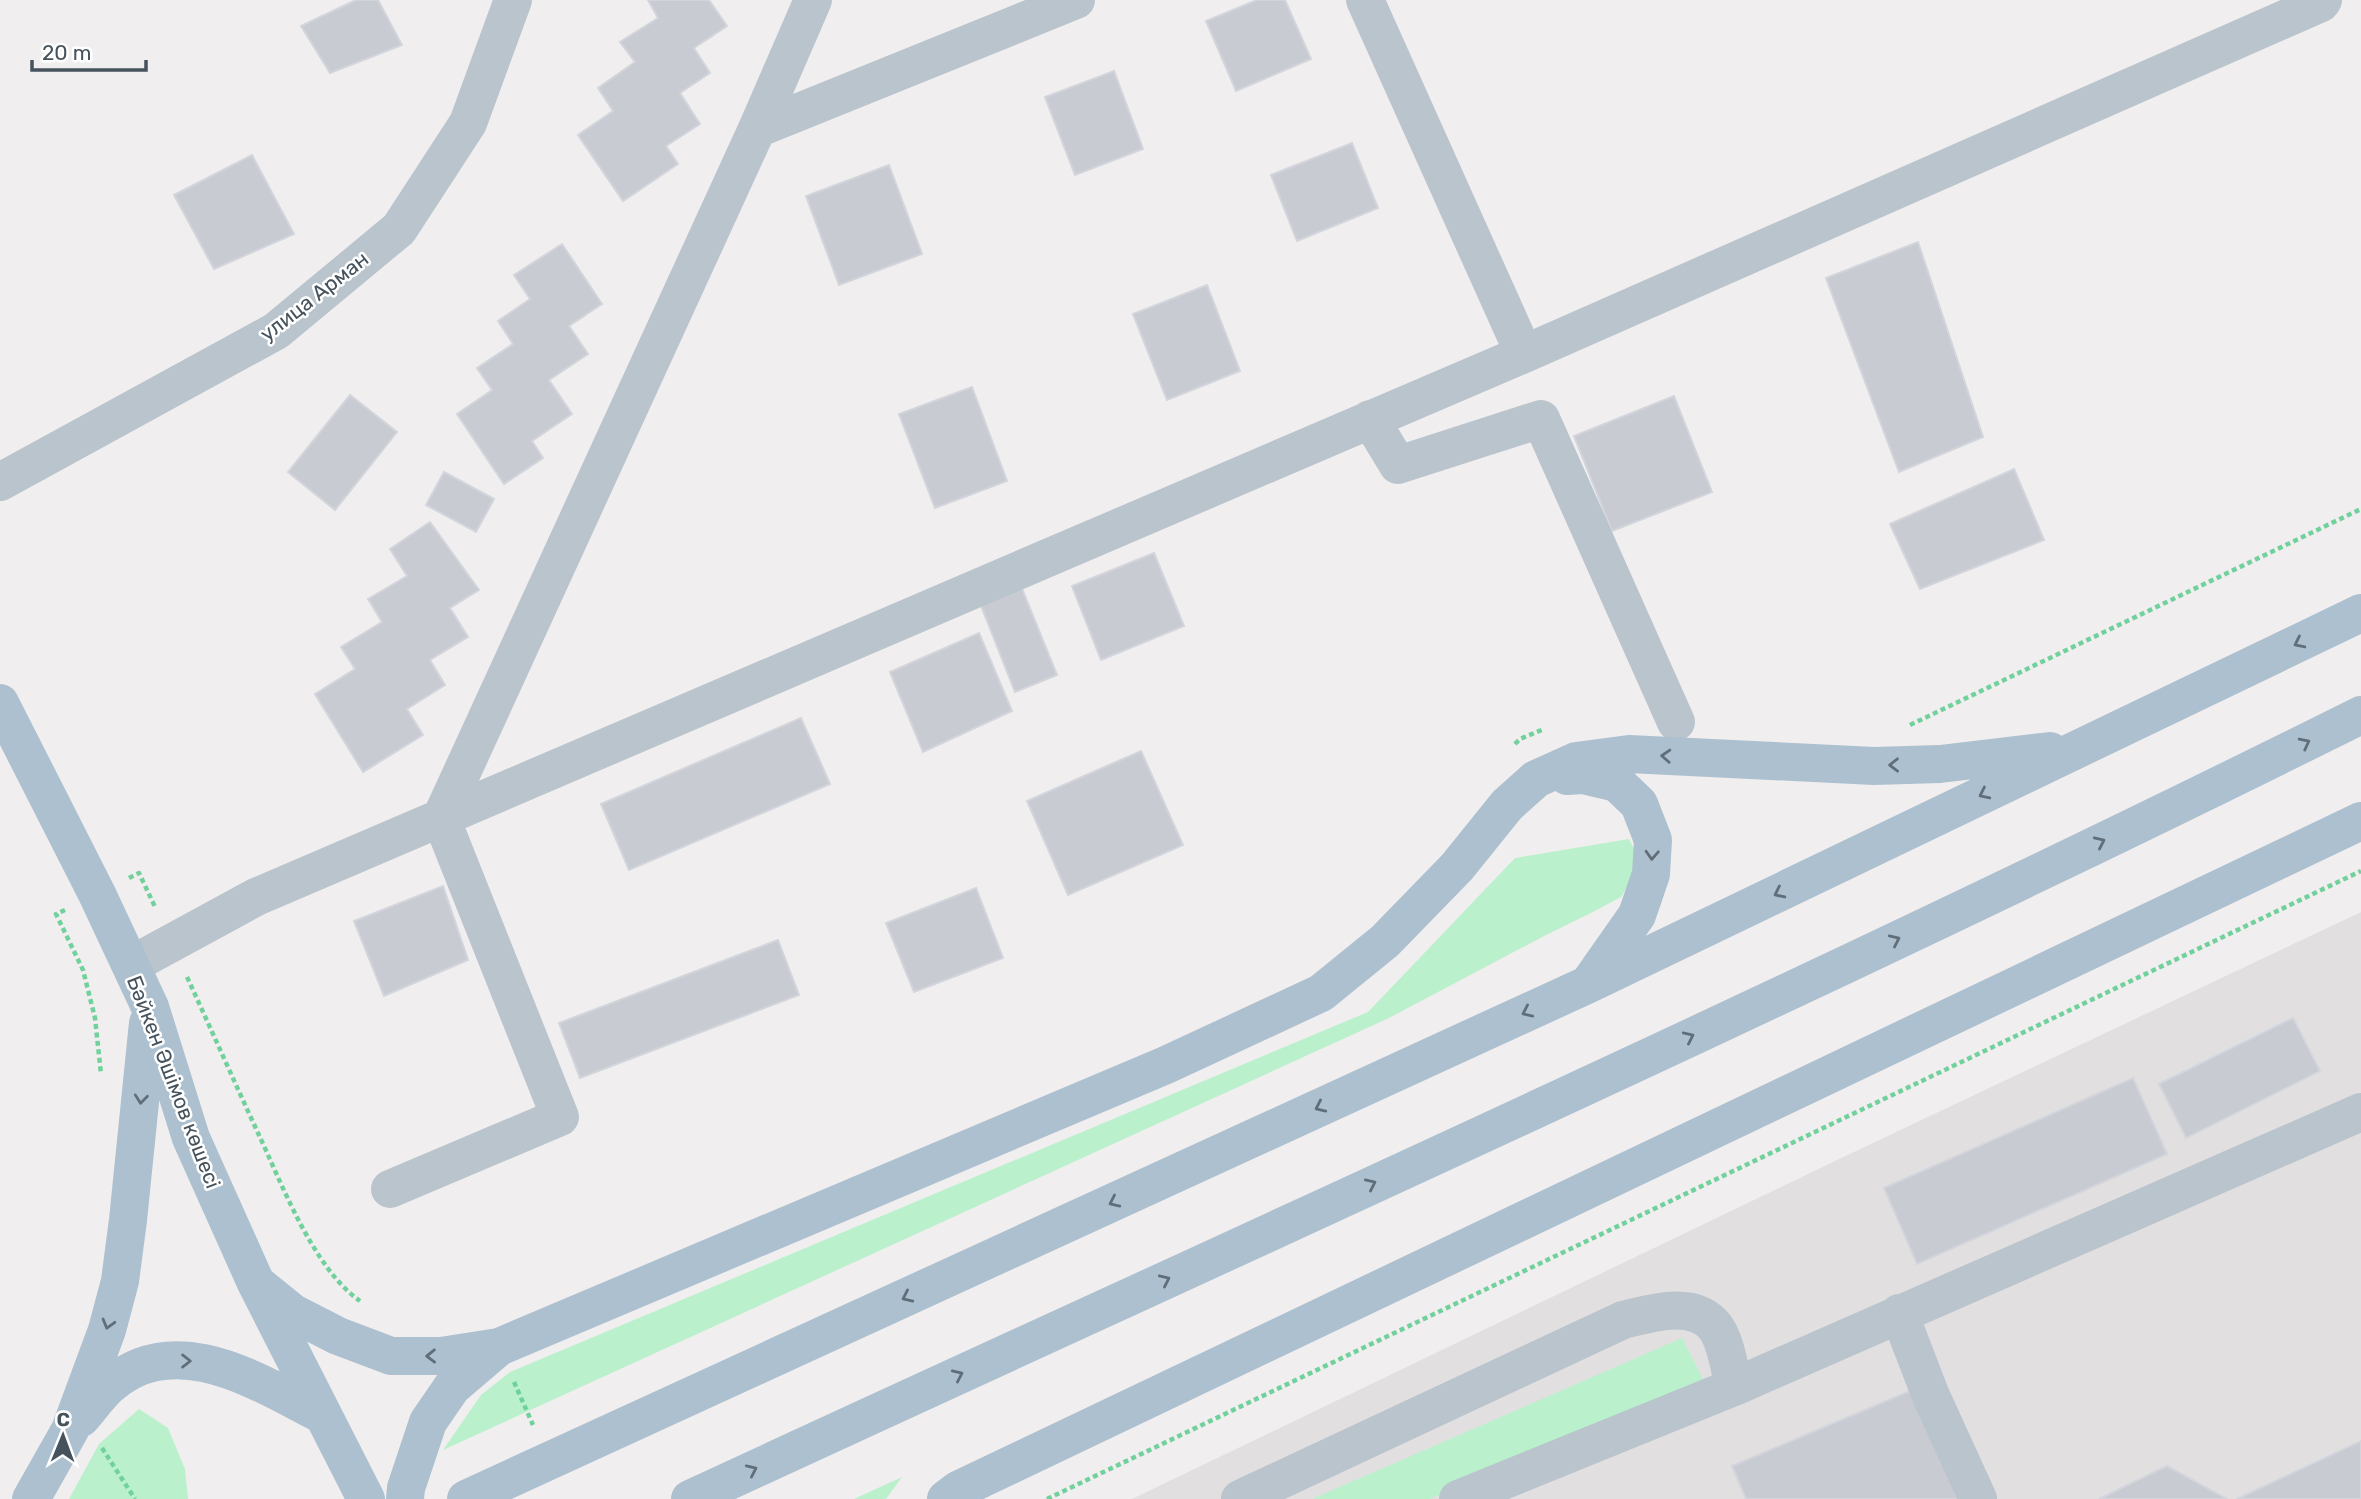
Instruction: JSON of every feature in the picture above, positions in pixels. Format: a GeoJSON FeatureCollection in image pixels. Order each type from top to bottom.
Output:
{"type":"FeatureCollection","features":[{"type":"Feature","properties":{"kind":"main road"},"geometry":{"type":"LineString","coordinates":[[466,1499],[1589,984],[2361,613]]}},
{"type":"Feature","properties":{"kind":"main road","name":"Бәйкен Әшімов көшесі"},"geometry":{"type":"LineString","coordinates":[[0,703],[97,894],[150,1007],[191,1138],[256,1283],[366,1499]]}},
{"type":"Feature","properties":{"kind":"main road"},"geometry":{"type":"LineString","coordinates":[[690,1499],[1627,1066],[2199,795],[2361,715]]}},
{"type":"Feature","properties":{"kind":"main road"},"geometry":{"type":"LineString","coordinates":[[256,1283],[293,1313],[338,1336],[391,1356],[441,1356],[499,1347],[1166,1065],[1321,992],[1385,941],[1457,867],[1507,805],[1536,779],[1576,761],[1629,754],[1874,766],[1940,764],[2083,746]]}},
{"type":"Feature","properties":{"kind":"main road"},"geometry":{"type":"LineString","coordinates":[[1536,779],[1583,775],[1617,783],[1639,804],[1653,840],[1651,874],[1637,915],[1589,984]]}},
{"type":"Feature","properties":{"kind":"main road"},"geometry":{"type":"LineString","coordinates":[[946,1499],[971,1484],[2361,821]]}},
{"type":"Feature","properties":{"kind":"main road"},"geometry":{"type":"LineString","coordinates":[[31,1499],[70,1430],[107,1330],[120,1281],[150,1007]]}},
{"type":"Feature","properties":{"kind":"main road"},"geometry":{"type":"LineString","coordinates":[[405,1499],[406,1488],[428,1422],[452,1387],[499,1347]]}},
{"type":"Feature","properties":{"kind":"main road"},"geometry":{"type":"LineString","coordinates":[[70,1430],[110,1385],[136,1369],[165,1361],[198,1361],[230,1368],[323,1415]]}},
{"type":"Feature","properties":{"kind":"street"},"geometry":{"type":"LineString","coordinates":[[390,1189],[560,1118],[441,818],[757,129],[813,0]]}},
{"type":"Feature","properties":{"kind":"street"},"geometry":{"type":"LineString","coordinates":[[757,129],[1076,0]]}},
{"type":"Feature","properties":{"kind":"street"},"geometry":{"type":"LineString","coordinates":[[1365,0],[1524,354]]}},
{"type":"Feature","properties":{"kind":"street"},"geometry":{"type":"LineString","coordinates":[[131,965],[256,897],[1524,354],[2323,0]]}},
{"type":"Feature","properties":{"kind":"street","name":"улица Арман"},"geometry":{"type":"LineString","coordinates":[[0,482],[276,331],[399,229],[468,123],[512,1]]}},
{"type":"Feature","properties":{"kind":"street"},"geometry":{"type":"LineString","coordinates":[[1370,419],[1398,465],[1541,419],[1676,722]]}},
{"type":"Feature","properties":{"kind":"street"},"geometry":{"type":"LineString","coordinates":[[1458,1499],[1734,1387],[2361,1112]]}},
{"type":"Feature","properties":{"kind":"street"},"geometry":{"type":"LineString","coordinates":[[1240,1499],[1623,1320],[1661,1310],[1685,1311],[1701,1316],[1716,1328],[1734,1387]]}},
{"type":"Feature","properties":{"kind":"street"},"geometry":{"type":"LineString","coordinates":[[1899,1313],[1931,1396],[1978,1499]]}},
{"type":"Feature","properties":{"kind":"path"},"geometry":{"type":"LineString","coordinates":[[1906,727],[2361,509]]}},
{"type":"Feature","properties":{"kind":"path"},"geometry":{"type":"LineString","coordinates":[[1511,748],[1520,739],[1555,725]]}},
{"type":"Feature","properties":{"kind":"path"},"geometry":{"type":"LineString","coordinates":[[1047,1499],[2361,872]]}},
{"type":"Feature","properties":{"kind":"path"},"geometry":{"type":"LineString","coordinates":[[128,878],[139,873],[298,1221],[347,1292],[367,1306]]}},
{"type":"Feature","properties":{"kind":"path"},"geometry":{"type":"LineString","coordinates":[[69,908],[57,914],[83,970],[96,1018],[101,1087]]}},
{"type":"Feature","properties":{"kind":"shaded area"},"geometry":{"type":"Polygon","coordinates":[[[2361,912],[2361,1499],[1132,1499],[1835,1161],[2361,912]]]}},
{"type":"Feature","properties":{"kind":"green space"},"geometry":{"type":"Polygon","coordinates":[[[1629,839],[1638,857],[1634,875],[1621,897],[1389,1018],[443,1450],[481,1395],[510,1372],[1368,1012],[1515,858],[1629,839]]]}},
{"type":"Feature","properties":{"kind":"green space"},"geometry":{"type":"Polygon","coordinates":[[[1682,1338],[1704,1381],[1430,1499],[1312,1499],[1682,1338]]]}},
{"type":"Feature","properties":{"kind":"green space"},"geometry":{"type":"Polygon","coordinates":[[[139,1409],[168,1428],[185,1469],[188,1499],[69,1499],[99,1444],[139,1409]]]}},
{"type":"Feature","properties":{"kind":"green space"},"geometry":{"type":"Polygon","coordinates":[[[902,1477],[886,1499],[854,1499],[902,1477]]]}},
{"type":"Feature","properties":{"kind":"building"},"geometry":{"type":"Polygon","coordinates":[[[356,0],[378,0],[402,45],[330,73],[301,26],[356,0]]]}},
{"type":"Feature","properties":{"kind":"building"},"geometry":{"type":"Polygon","coordinates":[[[648,0],[709,0],[727,26],[694,48],[710,73],[680,93],[700,124],[666,146],[678,164],[623,201],[578,135],[613,111],[598,88],[635,62],[620,42],[658,18],[648,0]]]}},
{"type":"Feature","properties":{"kind":"building"},"geometry":{"type":"Polygon","coordinates":[[[1257,0],[1285,0],[1311,59],[1236,91],[1206,21],[1257,0]]]}},
{"type":"Feature","properties":{"kind":"building"},"geometry":{"type":"Polygon","coordinates":[[[1114,71],[1143,149],[1075,175],[1045,97],[1114,71]]]}},
{"type":"Feature","properties":{"kind":"building"},"geometry":{"type":"Polygon","coordinates":[[[1352,143],[1378,208],[1297,241],[1271,175],[1352,143]]]}},
{"type":"Feature","properties":{"kind":"building"},"geometry":{"type":"Polygon","coordinates":[[[252,155],[294,234],[214,269],[174,195],[252,155]]]}},
{"type":"Feature","properties":{"kind":"building"},"geometry":{"type":"Polygon","coordinates":[[[889,165],[922,254],[839,285],[806,196],[889,165]]]}},
{"type":"Feature","properties":{"kind":"building"},"geometry":{"type":"Polygon","coordinates":[[[1918,242],[1983,437],[1899,472],[1826,278],[1918,242]]]}},
{"type":"Feature","properties":{"kind":"building"},"geometry":{"type":"Polygon","coordinates":[[[562,244],[602,304],[569,326],[588,354],[549,380],[572,414],[532,441],[543,458],[504,484],[457,414],[492,390],[477,368],[513,344],[498,321],[530,299],[514,275],[562,244]]]}},
{"type":"Feature","properties":{"kind":"building"},"geometry":{"type":"Polygon","coordinates":[[[1207,285],[1240,371],[1167,400],[1133,314],[1207,285]]]}},
{"type":"Feature","properties":{"kind":"building"},"geometry":{"type":"Polygon","coordinates":[[[972,387],[1007,481],[935,508],[899,414],[972,387]]]}},
{"type":"Feature","properties":{"kind":"building"},"geometry":{"type":"Polygon","coordinates":[[[350,395],[397,432],[335,510],[288,472],[350,395]]]}},
{"type":"Feature","properties":{"kind":"building"},"geometry":{"type":"Polygon","coordinates":[[[1674,396],[1712,492],[1612,531],[1574,436],[1674,396]]]}},
{"type":"Feature","properties":{"kind":"building"},"geometry":{"type":"Polygon","coordinates":[[[2014,469],[2044,540],[1920,589],[1890,524],[2014,469]]]}},
{"type":"Feature","properties":{"kind":"building"},"geometry":{"type":"Polygon","coordinates":[[[444,472],[494,499],[476,532],[426,505],[444,472]]]}},
{"type":"Feature","properties":{"kind":"building"},"geometry":{"type":"Polygon","coordinates":[[[430,522],[479,590],[450,608],[468,637],[430,660],[445,685],[407,709],[423,735],[363,772],[315,694],[355,669],[341,647],[382,622],[368,599],[407,576],[390,549],[430,522]]]}},
{"type":"Feature","properties":{"kind":"building"},"geometry":{"type":"Polygon","coordinates":[[[1154,553],[1184,626],[1101,660],[1072,586],[1154,553]]]}},
{"type":"Feature","properties":{"kind":"building"},"geometry":{"type":"Polygon","coordinates":[[[1021,586],[1057,675],[1015,692],[980,603],[1021,586]]]}},
{"type":"Feature","properties":{"kind":"building"},"geometry":{"type":"Polygon","coordinates":[[[979,633],[1012,711],[923,752],[890,672],[979,633]]]}},
{"type":"Feature","properties":{"kind":"building"},"geometry":{"type":"Polygon","coordinates":[[[801,718],[830,784],[629,870],[601,804],[801,718]]]}},
{"type":"Feature","properties":{"kind":"building"},"geometry":{"type":"Polygon","coordinates":[[[1141,751],[1183,845],[1068,895],[1027,801],[1141,751]]]}},
{"type":"Feature","properties":{"kind":"building"},"geometry":{"type":"Polygon","coordinates":[[[443,886],[468,960],[384,996],[354,921],[443,886]]]}},
{"type":"Feature","properties":{"kind":"building"},"geometry":{"type":"Polygon","coordinates":[[[976,888],[1003,958],[914,992],[886,923],[976,888]]]}},
{"type":"Feature","properties":{"kind":"building"},"geometry":{"type":"Polygon","coordinates":[[[778,940],[799,995],[580,1078],[559,1023],[778,940]]]}},
{"type":"Feature","properties":{"kind":"building"},"geometry":{"type":"Polygon","coordinates":[[[2293,1018],[2320,1071],[2186,1138],[2159,1084],[2293,1018]]]}},
{"type":"Feature","properties":{"kind":"building"},"geometry":{"type":"Polygon","coordinates":[[[2133,1078],[2167,1154],[1917,1264],[1884,1188],[2133,1078]]]}},
{"type":"Feature","properties":{"kind":"building"},"geometry":{"type":"Polygon","coordinates":[[[1912,1390],[1958,1499],[1746,1499],[1732,1466],[1912,1390]]]}},
{"type":"Feature","properties":{"kind":"building"},"geometry":{"type":"Polygon","coordinates":[[[2361,1441],[2361,1499],[2237,1499],[2361,1441]]]}},
{"type":"Feature","properties":{"kind":"building"},"geometry":{"type":"Polygon","coordinates":[[[2167,1466],[2227,1499],[2099,1499],[2167,1466]]]}}]}
